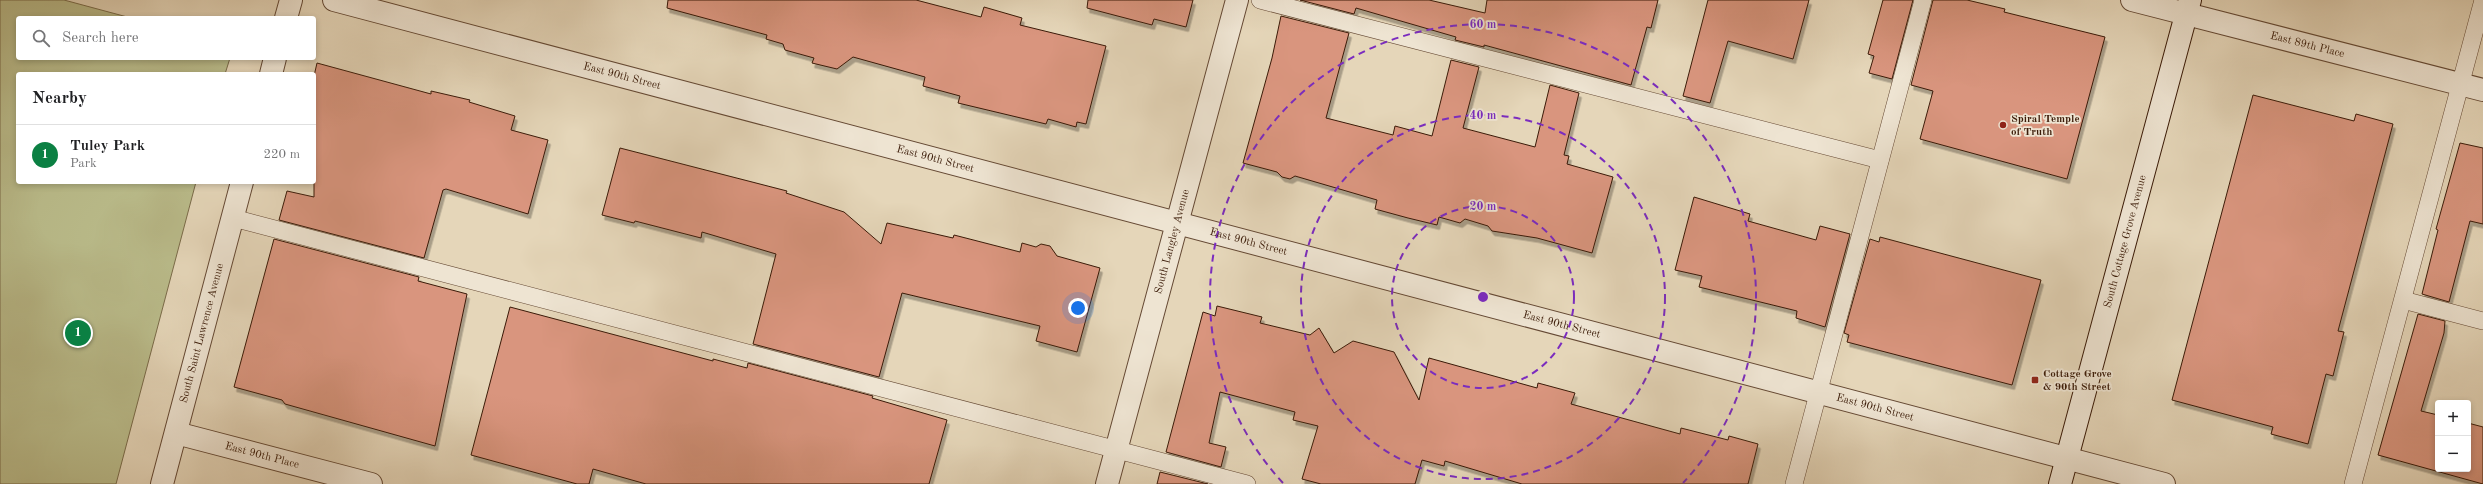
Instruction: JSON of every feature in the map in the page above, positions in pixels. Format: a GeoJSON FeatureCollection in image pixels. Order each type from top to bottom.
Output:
{"type":"FeatureCollection","features":[{"type":"Feature","properties":{"kind":"street"},"geometry":{"type":"LineString","coordinates":[[287,16],[291,0]]}},
{"type":"Feature","properties":{"kind":"street","name":"East 90th Street"},"geometry":{"type":"LineString","coordinates":[[334,0],[2164,484]]}},
{"type":"Feature","properties":{"kind":"street","name":"South Langley Avenue"},"geometry":{"type":"LineString","coordinates":[[1107,484],[1237,0]]}},
{"type":"Feature","properties":{"kind":"street","name":"East 89th Place"},"geometry":{"type":"LineString","coordinates":[[2132,0],[2188,7],[2483,90]]}},
{"type":"Feature","properties":{"kind":"street","name":"South Cottage Grove Avenue"},"geometry":{"type":"LineString","coordinates":[[2060,484],[2188,7]]}},
{"type":"Feature","properties":{"kind":"street"},"geometry":{"type":"LineString","coordinates":[[272,72],[274,60]]}},
{"type":"Feature","properties":{"kind":"street","name":"South Saint Lawrence Avenue"},"geometry":{"type":"LineString","coordinates":[[162,484],[242,184]]}},
{"type":"Feature","properties":{"kind":"street","name":"East 90th Place"},"geometry":{"type":"LineString","coordinates":[[176,433],[371,484]]}},
{"type":"Feature","properties":{"kind":"lane"},"geometry":{"type":"LineString","coordinates":[[1260,0],[1880,160]]}},
{"type":"Feature","properties":{"kind":"lane"},"geometry":{"type":"LineString","coordinates":[[1794,484],[1923,0]]}},
{"type":"Feature","properties":{"kind":"lane"},"geometry":{"type":"LineString","coordinates":[[2353,484],[2483,0]]}},
{"type":"Feature","properties":{"kind":"lane"},"geometry":{"type":"LineString","coordinates":[[233,218],[1247,484]]}},
{"type":"Feature","properties":{"kind":"lane"},"geometry":{"type":"LineString","coordinates":[[2403,300],[2483,320]]}},
{"type":"Feature","properties":{"kind":"green space"},"geometry":{"type":"Polygon","coordinates":[[[0,0],[64,0],[124,16],[16,16],[16,60],[229,60],[226,72],[16,72],[16,184],[195,184],[116,484],[0,484],[0,0]]]}},
{"type":"Feature","properties":{"kind":"building"},"geometry":{"type":"Polygon","coordinates":[[[668,0],[916,0],[981,17],[984,7],[1022,18],[1020,25],[1106,46],[1086,124],[1077,122],[1076,127],[1048,119],[1046,124],[958,103],[960,96],[923,86],[925,77],[853,57],[837,69],[812,63],[814,58],[785,50],[783,44],[766,39],[767,35],[667,8],[668,0]]]}},
{"type":"Feature","properties":{"kind":"building"},"geometry":{"type":"Polygon","coordinates":[[[1088,0],[1193,0],[1186,27],[1154,19],[1152,25],[1087,8],[1088,0]]]}},
{"type":"Feature","properties":{"kind":"building"},"geometry":{"type":"Polygon","coordinates":[[[1300,0],[1429,0],[1485,13],[1487,0],[1658,0],[1651,28],[1647,27],[1631,85],[1484,45],[1484,47],[1455,40],[1456,37],[1356,8],[1354,14],[1300,0]]]}},
{"type":"Feature","properties":{"kind":"building"},"geometry":{"type":"Polygon","coordinates":[[[1708,0],[1809,0],[1793,59],[1728,41],[1710,103],[1683,96],[1708,0]]]}},
{"type":"Feature","properties":{"kind":"building"},"geometry":{"type":"Polygon","coordinates":[[[1883,0],[1913,0],[1892,79],[1869,73],[1874,56],[1868,54],[1883,0]]]}},
{"type":"Feature","properties":{"kind":"building"},"geometry":{"type":"Polygon","coordinates":[[[1933,0],[1967,0],[2005,9],[2004,12],[2105,37],[2067,179],[1920,139],[1933,91],[1911,85],[1933,0]]]}},
{"type":"Feature","properties":{"kind":"building"},"geometry":{"type":"Polygon","coordinates":[[[1281,16],[1349,33],[1326,118],[1393,135],[1395,126],[1432,136],[1451,60],[1479,67],[1463,128],[1535,147],[1550,85],[1579,93],[1564,155],[1569,156],[1567,164],[1613,177],[1592,253],[1537,238],[1492,231],[1488,226],[1465,219],[1460,223],[1439,217],[1437,225],[1408,218],[1375,209],[1377,200],[1295,176],[1290,179],[1282,177],[1277,172],[1243,163],[1272,58],[1281,16]]]}},
{"type":"Feature","properties":{"kind":"building"},"geometry":{"type":"Polygon","coordinates":[[[317,63],[431,94],[431,91],[470,100],[469,102],[515,116],[511,130],[548,140],[528,214],[446,189],[443,190],[424,258],[279,220],[287,191],[314,197],[314,184],[316,184],[315,72],[317,63]]]}},
{"type":"Feature","properties":{"kind":"building"},"geometry":{"type":"Polygon","coordinates":[[[2253,95],[2354,121],[2356,114],[2393,124],[2338,331],[2344,332],[2333,376],[2326,374],[2308,444],[2271,434],[2273,427],[2172,400],[2253,95]]]}},
{"type":"Feature","properties":{"kind":"building"},"geometry":{"type":"Polygon","coordinates":[[[2460,143],[2483,148],[2483,224],[2470,221],[2449,302],[2422,294],[2438,230],[2436,229],[2460,143]]]}},
{"type":"Feature","properties":{"kind":"building"},"geometry":{"type":"Polygon","coordinates":[[[620,148],[787,191],[786,193],[844,212],[881,244],[887,223],[953,238],[954,235],[1020,252],[1022,243],[1036,247],[1041,244],[1050,246],[1057,256],[1100,268],[1077,352],[1036,341],[1040,326],[902,293],[879,377],[753,344],[776,254],[702,232],[701,238],[635,221],[634,223],[602,215],[620,148]]]}},
{"type":"Feature","properties":{"kind":"building"},"geometry":{"type":"Polygon","coordinates":[[[1694,197],[1750,214],[1748,221],[1816,240],[1820,226],[1850,234],[1825,327],[1796,318],[1797,311],[1699,287],[1702,276],[1675,270],[1694,197]]]}},
{"type":"Feature","properties":{"kind":"building"},"geometry":{"type":"Polygon","coordinates":[[[1880,237],[2041,280],[2012,385],[1847,342],[1849,335],[1844,333],[1870,239],[1879,242],[1880,237]]]}},
{"type":"Feature","properties":{"kind":"building"},"geometry":{"type":"Polygon","coordinates":[[[274,239],[419,277],[418,281],[467,294],[435,446],[285,404],[282,400],[234,387],[274,239]]]}},
{"type":"Feature","properties":{"kind":"building"},"geometry":{"type":"Polygon","coordinates":[[[1217,306],[1262,317],[1260,323],[1310,335],[1319,328],[1334,353],[1353,341],[1394,352],[1419,400],[1429,358],[1537,388],[1538,383],[1575,393],[1571,404],[1680,434],[1681,428],[1728,440],[1729,436],[1758,444],[1748,484],[1522,484],[1445,461],[1444,466],[1422,460],[1415,484],[1321,484],[1302,479],[1318,426],[1293,420],[1295,412],[1220,392],[1209,443],[1226,447],[1221,467],[1166,452],[1203,312],[1215,316],[1217,306]]]}},
{"type":"Feature","properties":{"kind":"building"},"geometry":{"type":"Polygon","coordinates":[[[510,307],[713,361],[713,359],[747,368],[748,363],[873,396],[872,398],[947,420],[929,484],[646,484],[593,469],[589,484],[577,484],[471,455],[510,307]]]}},
{"type":"Feature","properties":{"kind":"building"},"geometry":{"type":"Polygon","coordinates":[[[2418,314],[2445,321],[2444,333],[2421,411],[2435,414],[2435,471],[2378,455],[2418,314]]]}},
{"type":"Feature","properties":{"kind":"building"},"geometry":{"type":"Polygon","coordinates":[[[2471,424],[2483,427],[2483,484],[2440,472],[2471,472],[2471,424]]]}},
{"type":"Feature","properties":{"kind":"building"},"geometry":{"type":"Polygon","coordinates":[[[1160,472],[1208,484],[1157,484],[1160,472]]]}},
{"type":"Feature","properties":{"kind":"place","name":"Spiral Temple of Truth"},"geometry":{"type":"Point","coordinates":[2003,125]}},
{"type":"Feature","properties":{"kind":"place","name":"Tuley Park"},"geometry":{"type":"Point","coordinates":[78,333]}},
{"type":"Feature","properties":{"kind":"place","name":"Cottage Grove & 90th Street"},"geometry":{"type":"Point","coordinates":[2035,380]}}]}
